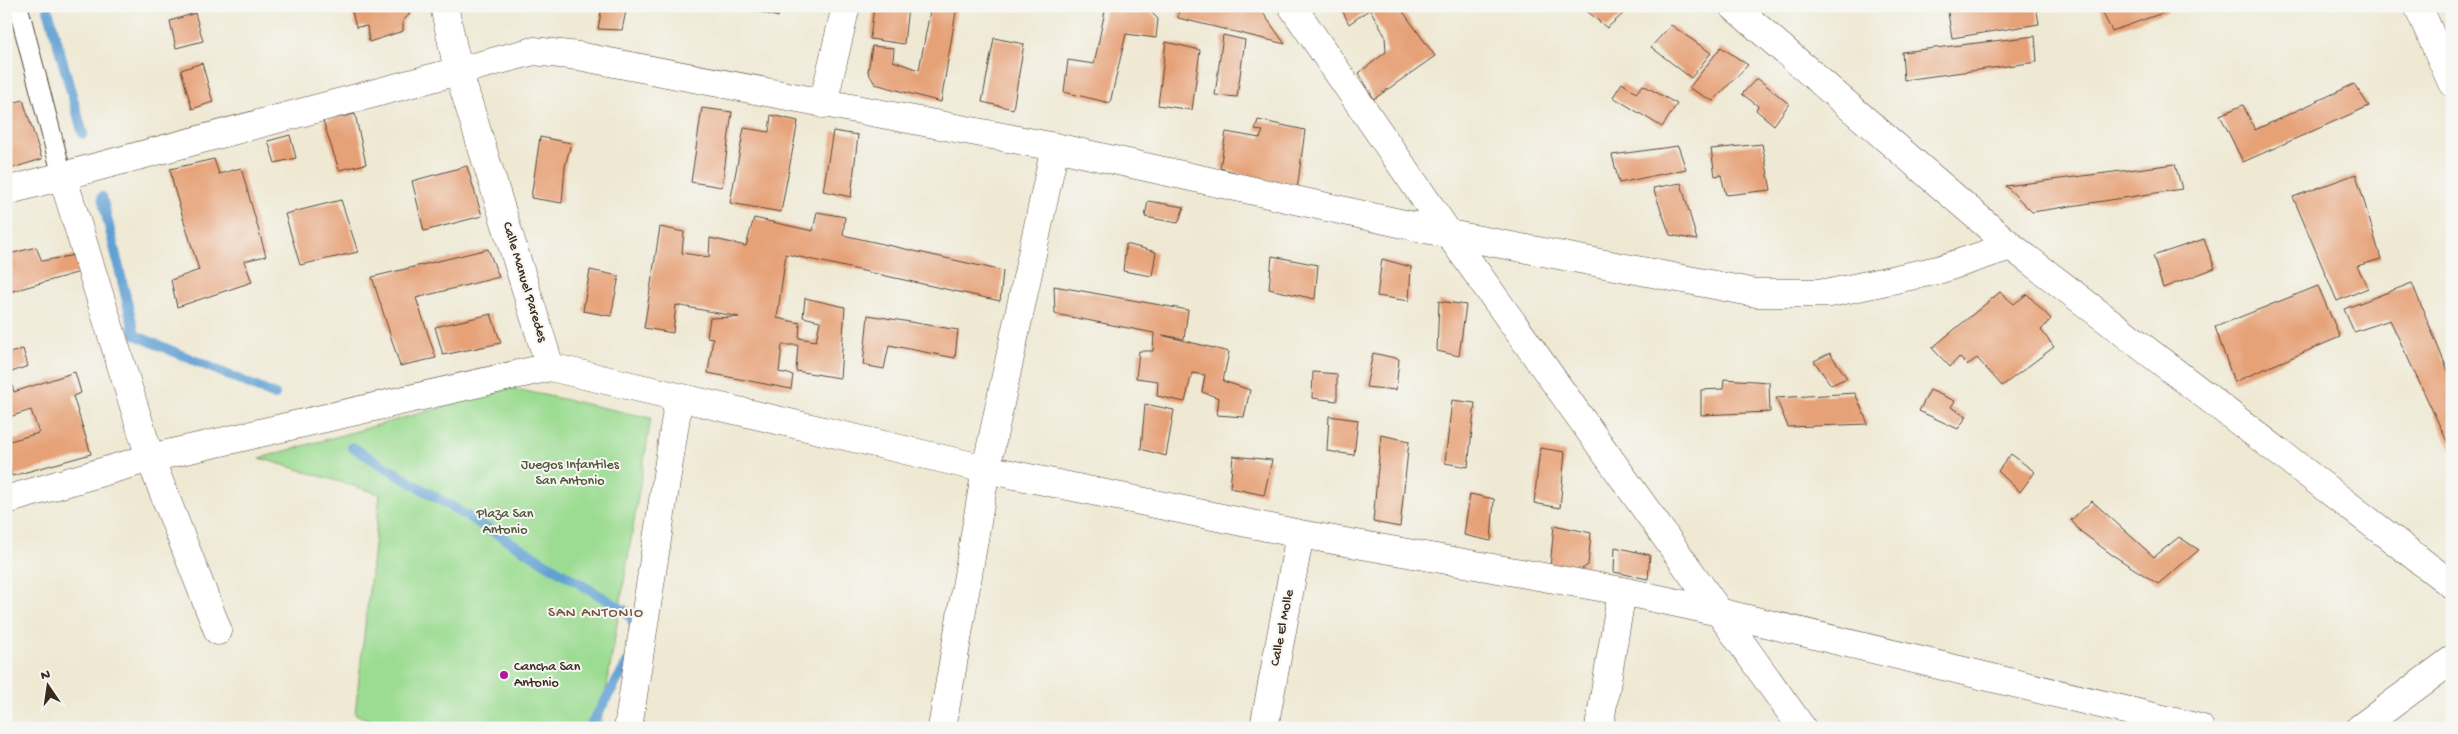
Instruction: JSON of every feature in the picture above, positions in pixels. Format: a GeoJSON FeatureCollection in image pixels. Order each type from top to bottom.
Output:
{"type":"FeatureCollection","features":[{"type":"Feature","properties":{"kind":"street","name":"Calle Manuel Paredes"},"geometry":{"type":"LineString","coordinates":[[444,6],[458,70],[550,367]]}},
{"type":"Feature","properties":{"kind":"street"},"geometry":{"type":"LineString","coordinates":[[823,104],[846,6]]}},
{"type":"Feature","properties":{"kind":"street"},"geometry":{"type":"LineString","coordinates":[[1292,6],[1449,234],[1802,728]]}},
{"type":"Feature","properties":{"kind":"street"},"geometry":{"type":"LineString","coordinates":[[1732,6],[2011,246],[2452,585]]}},
{"type":"Feature","properties":{"kind":"street"},"geometry":{"type":"LineString","coordinates":[[2418,6],[2452,84]]}},
{"type":"Feature","properties":{"kind":"street"},"geometry":{"type":"LineString","coordinates":[[6,191],[534,51],[578,56],[1055,147],[1449,234],[1756,293],[1830,293],[1938,270],[2011,246]]}},
{"type":"Feature","properties":{"kind":"street"},"geometry":{"type":"LineString","coordinates":[[942,728],[986,469],[1055,147]]}},
{"type":"Feature","properties":{"kind":"street"},"geometry":{"type":"LineString","coordinates":[[62,175],[150,458],[218,631]]}},
{"type":"Feature","properties":{"kind":"street"},"geometry":{"type":"LineString","coordinates":[[6,500],[150,458],[550,367],[986,469],[1300,534],[1622,591],[1719,612],[2200,728]]}},
{"type":"Feature","properties":{"kind":"street"},"geometry":{"type":"LineString","coordinates":[[628,728],[679,397]]}},
{"type":"Feature","properties":{"kind":"street","name":"Calle El Molle"},"geometry":{"type":"LineString","coordinates":[[1265,722],[1300,534]]}},
{"type":"Feature","properties":{"kind":"street"},"geometry":{"type":"LineString","coordinates":[[1599,728],[1622,591]]}},
{"type":"Feature","properties":{"kind":"street"},"geometry":{"type":"LineString","coordinates":[[2360,728],[2452,660]]}},
{"type":"Feature","properties":{"kind":"lane"},"geometry":{"type":"LineString","coordinates":[[18,6],[62,175]]}},
{"type":"Feature","properties":{"kind":"green space","name":"Plaza San Antonio"},"geometry":{"type":"Polygon","coordinates":[[[511,388],[651,418],[600,728],[390,728],[355,714],[380,494],[260,458],[511,388]]]}},
{"type":"Feature","properties":{"kind":"building"},"geometry":{"type":"Polygon","coordinates":[[[162,6],[181,6],[181,7],[163,11],[162,6]]]}},
{"type":"Feature","properties":{"kind":"building"},"geometry":{"type":"Polygon","coordinates":[[[270,6],[285,6],[285,7],[273,10],[270,6]]]}},
{"type":"Feature","properties":{"kind":"building"},"geometry":{"type":"Polygon","coordinates":[[[358,6],[409,6],[409,15],[403,21],[403,31],[369,42],[367,26],[356,27],[352,12],[358,6]]]}},
{"type":"Feature","properties":{"kind":"building"},"geometry":{"type":"Polygon","coordinates":[[[602,6],[627,6],[622,30],[598,29],[602,6]]]}},
{"type":"Feature","properties":{"kind":"building"},"geometry":{"type":"Polygon","coordinates":[[[750,6],[779,6],[778,17],[750,9],[750,6]]]}},
{"type":"Feature","properties":{"kind":"building"},"geometry":{"type":"Polygon","coordinates":[[[874,6],[908,6],[904,44],[870,39],[874,6]]]}},
{"type":"Feature","properties":{"kind":"building"},"geometry":{"type":"Polygon","coordinates":[[[931,6],[957,6],[941,102],[875,84],[868,72],[872,46],[894,48],[893,61],[919,70],[931,6]]]}},
{"type":"Feature","properties":{"kind":"building"},"geometry":{"type":"Polygon","coordinates":[[[1106,6],[1151,6],[1150,11],[1158,19],[1156,38],[1126,34],[1110,103],[1064,92],[1068,60],[1094,64],[1106,6]]]}},
{"type":"Feature","properties":{"kind":"building"},"geometry":{"type":"Polygon","coordinates":[[[1179,6],[1258,6],[1285,44],[1178,18],[1179,6]]]}},
{"type":"Feature","properties":{"kind":"building"},"geometry":{"type":"Polygon","coordinates":[[[1340,6],[1399,6],[1435,56],[1374,99],[1359,73],[1386,52],[1385,36],[1370,9],[1349,24],[1340,6]]]}},
{"type":"Feature","properties":{"kind":"building"},"geometry":{"type":"Polygon","coordinates":[[[1581,6],[1632,6],[1607,28],[1581,6]]]}},
{"type":"Feature","properties":{"kind":"building"},"geometry":{"type":"Polygon","coordinates":[[[1947,6],[2036,6],[2039,24],[1952,38],[1947,6]]]}},
{"type":"Feature","properties":{"kind":"building"},"geometry":{"type":"Polygon","coordinates":[[[2099,6],[2166,6],[2168,11],[2112,31],[2099,6]]]}},
{"type":"Feature","properties":{"kind":"building"},"geometry":{"type":"Polygon","coordinates":[[[195,13],[203,41],[176,48],[170,21],[195,13]]]}},
{"type":"Feature","properties":{"kind":"building"},"geometry":{"type":"Polygon","coordinates":[[[1671,25],[1711,53],[1691,78],[1651,47],[1671,25]]]}},
{"type":"Feature","properties":{"kind":"building"},"geometry":{"type":"Polygon","coordinates":[[[1223,35],[1245,40],[1237,97],[1215,95],[1223,35]]]}},
{"type":"Feature","properties":{"kind":"building"},"geometry":{"type":"Polygon","coordinates":[[[2035,36],[2037,62],[1904,80],[1902,52],[2035,36]]]}},
{"type":"Feature","properties":{"kind":"building"},"geometry":{"type":"Polygon","coordinates":[[[994,38],[1024,44],[1013,109],[982,102],[994,38]]]}},
{"type":"Feature","properties":{"kind":"building"},"geometry":{"type":"Polygon","coordinates":[[[1166,42],[1200,50],[1192,110],[1158,105],[1166,42]]]}},
{"type":"Feature","properties":{"kind":"building"},"geometry":{"type":"Polygon","coordinates":[[[1721,47],[1748,65],[1713,101],[1689,88],[1721,47]]]}},
{"type":"Feature","properties":{"kind":"building"},"geometry":{"type":"Polygon","coordinates":[[[202,63],[213,102],[192,109],[181,70],[202,63]]]}},
{"type":"Feature","properties":{"kind":"building"},"geometry":{"type":"Polygon","coordinates":[[[1757,78],[1789,104],[1774,125],[1756,110],[1758,106],[1742,94],[1757,78]]]}},
{"type":"Feature","properties":{"kind":"building"},"geometry":{"type":"Polygon","coordinates":[[[1622,83],[1636,93],[1643,85],[1677,104],[1662,127],[1613,97],[1622,83]]]}},
{"type":"Feature","properties":{"kind":"building"},"geometry":{"type":"Polygon","coordinates":[[[2354,84],[2369,106],[2243,162],[2220,115],[2243,105],[2255,130],[2354,84]]]}},
{"type":"Feature","properties":{"kind":"building"},"geometry":{"type":"Polygon","coordinates":[[[23,100],[42,159],[6,170],[6,105],[23,100]]]}},
{"type":"Feature","properties":{"kind":"building"},"geometry":{"type":"Polygon","coordinates":[[[702,108],[732,112],[722,187],[691,182],[702,108]]]}},
{"type":"Feature","properties":{"kind":"building"},"geometry":{"type":"Polygon","coordinates":[[[355,114],[366,164],[339,170],[323,121],[355,114]]]}},
{"type":"Feature","properties":{"kind":"building"},"geometry":{"type":"Polygon","coordinates":[[[771,115],[798,121],[781,212],[730,203],[744,128],[769,132],[771,115]]]}},
{"type":"Feature","properties":{"kind":"building"},"geometry":{"type":"Polygon","coordinates":[[[1258,120],[1305,130],[1297,190],[1220,168],[1226,132],[1260,138],[1263,131],[1255,130],[1258,120]]]}},
{"type":"Feature","properties":{"kind":"building"},"geometry":{"type":"Polygon","coordinates":[[[833,131],[858,135],[851,197],[823,191],[833,131]]]}},
{"type":"Feature","properties":{"kind":"building"},"geometry":{"type":"Polygon","coordinates":[[[290,135],[296,158],[275,163],[268,141],[290,135]]]}},
{"type":"Feature","properties":{"kind":"building"},"geometry":{"type":"Polygon","coordinates":[[[540,137],[571,143],[565,167],[562,203],[531,198],[540,137]]]}},
{"type":"Feature","properties":{"kind":"building"},"geometry":{"type":"Polygon","coordinates":[[[1762,144],[1771,190],[1726,195],[1721,175],[1715,176],[1711,149],[1762,144]]]}},
{"type":"Feature","properties":{"kind":"building"},"geometry":{"type":"Polygon","coordinates":[[[1678,146],[1686,169],[1619,183],[1612,155],[1678,146]]]}},
{"type":"Feature","properties":{"kind":"building"},"geometry":{"type":"Polygon","coordinates":[[[214,159],[219,174],[241,168],[266,256],[244,261],[252,282],[177,307],[171,280],[199,270],[170,169],[214,159]]]}},
{"type":"Feature","properties":{"kind":"building"},"geometry":{"type":"Polygon","coordinates":[[[2175,164],[2182,189],[2032,212],[2006,186],[2175,164]]]}},
{"type":"Feature","properties":{"kind":"building"},"geometry":{"type":"Polygon","coordinates":[[[467,166],[482,216],[424,231],[412,181],[467,166]]]}},
{"type":"Feature","properties":{"kind":"building"},"geometry":{"type":"Polygon","coordinates":[[[2356,174],[2381,259],[2357,266],[2368,288],[2337,301],[2293,197],[2356,174]]]}},
{"type":"Feature","properties":{"kind":"building"},"geometry":{"type":"Polygon","coordinates":[[[1681,183],[1697,240],[1670,235],[1653,188],[1681,183]]]}},
{"type":"Feature","properties":{"kind":"building"},"geometry":{"type":"Polygon","coordinates":[[[341,200],[358,252],[300,265],[285,214],[341,200]]]}},
{"type":"Feature","properties":{"kind":"building"},"geometry":{"type":"Polygon","coordinates":[[[1148,201],[1184,207],[1178,223],[1145,217],[1148,201]]]}},
{"type":"Feature","properties":{"kind":"building"},"geometry":{"type":"Polygon","coordinates":[[[817,212],[845,217],[843,235],[1003,271],[1000,301],[786,254],[777,318],[800,323],[799,338],[816,341],[820,321],[803,317],[805,298],[845,307],[840,378],[796,371],[798,345],[782,345],[779,372],[793,375],[791,389],[708,373],[713,338],[707,337],[710,318],[739,317],[676,305],[673,333],[644,328],[660,227],[684,232],[682,253],[709,257],[710,238],[746,246],[754,218],[813,231],[817,212]]]}},
{"type":"Feature","properties":{"kind":"building"},"geometry":{"type":"Polygon","coordinates":[[[2204,239],[2215,268],[2163,288],[2153,256],[2204,239]]]}},
{"type":"Feature","properties":{"kind":"building"},"geometry":{"type":"Polygon","coordinates":[[[1126,244],[1156,252],[1152,276],[1123,271],[1126,244]]]}},
{"type":"Feature","properties":{"kind":"building"},"geometry":{"type":"Polygon","coordinates":[[[36,247],[42,261],[80,254],[87,270],[6,293],[6,255],[36,247]]]}},
{"type":"Feature","properties":{"kind":"building"},"geometry":{"type":"Polygon","coordinates":[[[488,249],[499,277],[416,298],[436,358],[400,366],[372,277],[488,249]]]}},
{"type":"Feature","properties":{"kind":"building"},"geometry":{"type":"Polygon","coordinates":[[[1272,256],[1318,265],[1315,299],[1269,289],[1272,256]]]}},
{"type":"Feature","properties":{"kind":"building"},"geometry":{"type":"Polygon","coordinates":[[[1382,259],[1411,267],[1409,301],[1377,296],[1382,259]]]}},
{"type":"Feature","properties":{"kind":"building"},"geometry":{"type":"Polygon","coordinates":[[[590,270],[619,276],[611,316],[583,311],[590,270]]]}},
{"type":"Feature","properties":{"kind":"building"},"geometry":{"type":"Polygon","coordinates":[[[2412,283],[2452,381],[2452,452],[2390,320],[2354,332],[2344,309],[2412,283]]]}},
{"type":"Feature","properties":{"kind":"building"},"geometry":{"type":"Polygon","coordinates":[[[1054,286],[1188,310],[1184,339],[1162,335],[1229,352],[1223,381],[1250,390],[1244,417],[1217,415],[1219,398],[1202,392],[1205,375],[1192,373],[1185,402],[1157,396],[1158,381],[1136,378],[1139,351],[1153,351],[1154,333],[1055,314],[1054,286]]]}},
{"type":"Feature","properties":{"kind":"building"},"geometry":{"type":"Polygon","coordinates":[[[2318,286],[2340,337],[2234,382],[2215,327],[2318,286]]]}},
{"type":"Feature","properties":{"kind":"building"},"geometry":{"type":"Polygon","coordinates":[[[2000,292],[2014,304],[2027,294],[2051,319],[2041,330],[2054,347],[2002,386],[1977,358],[1967,365],[1959,357],[1950,367],[1932,348],[2000,292]]]}},
{"type":"Feature","properties":{"kind":"building"},"geometry":{"type":"Polygon","coordinates":[[[1439,301],[1466,305],[1459,356],[1437,351],[1439,301]]]}},
{"type":"Feature","properties":{"kind":"building"},"geometry":{"type":"Polygon","coordinates":[[[491,314],[501,343],[443,355],[435,327],[491,314]]]}},
{"type":"Feature","properties":{"kind":"building"},"geometry":{"type":"Polygon","coordinates":[[[868,315],[958,330],[955,358],[889,345],[884,369],[863,365],[868,315]]]}},
{"type":"Feature","properties":{"kind":"building"},"geometry":{"type":"Polygon","coordinates":[[[23,349],[28,366],[9,373],[14,392],[75,372],[81,393],[73,396],[91,454],[12,476],[6,454],[6,442],[39,433],[31,410],[6,418],[6,354],[23,349]]]}},
{"type":"Feature","properties":{"kind":"building"},"geometry":{"type":"Polygon","coordinates":[[[1373,353],[1399,359],[1396,390],[1366,387],[1373,353]]]}},
{"type":"Feature","properties":{"kind":"building"},"geometry":{"type":"Polygon","coordinates":[[[1830,353],[1847,378],[1831,385],[1814,361],[1830,353]]]}},
{"type":"Feature","properties":{"kind":"building"},"geometry":{"type":"Polygon","coordinates":[[[1313,372],[1337,374],[1337,401],[1312,398],[1313,372]]]}},
{"type":"Feature","properties":{"kind":"building"},"geometry":{"type":"Polygon","coordinates":[[[1724,379],[1769,382],[1770,412],[1701,415],[1701,390],[1723,389],[1724,379]]]}},
{"type":"Feature","properties":{"kind":"building"},"geometry":{"type":"Polygon","coordinates":[[[1930,390],[1955,401],[1951,407],[1967,416],[1958,429],[1919,411],[1930,390]]]}},
{"type":"Feature","properties":{"kind":"building"},"geometry":{"type":"Polygon","coordinates":[[[1855,393],[1868,424],[1788,427],[1776,398],[1855,393]]]}},
{"type":"Feature","properties":{"kind":"building"},"geometry":{"type":"Polygon","coordinates":[[[1452,400],[1475,403],[1468,467],[1445,463],[1452,400]]]}},
{"type":"Feature","properties":{"kind":"building"},"geometry":{"type":"Polygon","coordinates":[[[1145,404],[1174,410],[1166,456],[1141,449],[1145,404]]]}},
{"type":"Feature","properties":{"kind":"building"},"geometry":{"type":"Polygon","coordinates":[[[1329,416],[1358,420],[1354,455],[1327,451],[1329,416]]]}},
{"type":"Feature","properties":{"kind":"building"},"geometry":{"type":"Polygon","coordinates":[[[1381,435],[1409,441],[1400,527],[1373,522],[1381,435]]]}},
{"type":"Feature","properties":{"kind":"building"},"geometry":{"type":"Polygon","coordinates":[[[1540,448],[1565,452],[1560,508],[1534,503],[1540,448]]]}},
{"type":"Feature","properties":{"kind":"building"},"geometry":{"type":"Polygon","coordinates":[[[2011,454],[2035,472],[2020,492],[1998,471],[2011,454]]]}},
{"type":"Feature","properties":{"kind":"building"},"geometry":{"type":"Polygon","coordinates":[[[1233,456],[1272,460],[1264,495],[1230,488],[1233,456]]]}},
{"type":"Feature","properties":{"kind":"building"},"geometry":{"type":"Polygon","coordinates":[[[1470,494],[1494,499],[1491,541],[1464,535],[1470,494]]]}},
{"type":"Feature","properties":{"kind":"building"},"geometry":{"type":"Polygon","coordinates":[[[2092,501],[2154,557],[2179,537],[2199,550],[2158,584],[2111,554],[2080,531],[2071,520],[2092,501]]]}},
{"type":"Feature","properties":{"kind":"building"},"geometry":{"type":"Polygon","coordinates":[[[1554,525],[1591,533],[1588,565],[1577,572],[1550,568],[1554,525]]]}},
{"type":"Feature","properties":{"kind":"building"},"geometry":{"type":"Polygon","coordinates":[[[1615,547],[1650,555],[1648,579],[1614,572],[1615,547]]]}},
{"type":"Feature","properties":{"kind":"waterway"},"geometry":{"type":"LineString","coordinates":[[47,6],[83,134]]}},
{"type":"Feature","properties":{"kind":"waterway"},"geometry":{"type":"LineString","coordinates":[[102,197],[135,335],[275,395]]}},
{"type":"Feature","properties":{"kind":"waterway"},"geometry":{"type":"LineString","coordinates":[[352,447],[627,612],[634,623],[634,631]]}},
{"type":"Feature","properties":{"kind":"waterway"},"geometry":{"type":"LineString","coordinates":[[589,728],[629,660]]}},
{"type":"Feature","properties":{"kind":"place","name":"Cancha San Antonio"},"geometry":{"type":"Point","coordinates":[504,675]}},
{"type":"Feature","properties":{"kind":"district","name":"SAN ANTONIO"},"geometry":{"type":"Point","coordinates":[596,613]}},
{"type":"Feature","properties":{"kind":"park label","name":"Juegos Infantiles San Antonio"},"geometry":{"type":"Point","coordinates":[570,474]}}]}
